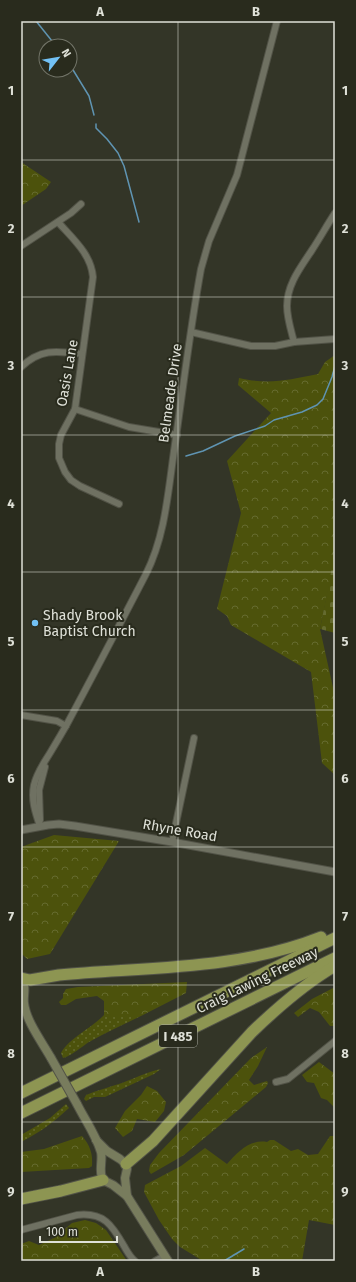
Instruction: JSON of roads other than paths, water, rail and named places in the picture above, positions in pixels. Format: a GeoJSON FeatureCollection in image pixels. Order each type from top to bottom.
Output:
{"type":"FeatureCollection","features":[{"type":"Feature","properties":{"kind":"highway"},"geometry":{"type":"LineString","coordinates":[[21,979],[30,980],[77,974],[237,960],[287,950],[335,932]]}},
{"type":"Feature","properties":{"kind":"highway","name":"Craig Lawing Freeway"},"geometry":{"type":"LineString","coordinates":[[21,1092],[335,938]]}},
{"type":"Feature","properties":{"kind":"highway","name":"Craig Lawing Freeway"},"geometry":{"type":"LineString","coordinates":[[21,1113],[335,958]]}},
{"type":"Feature","properties":{"kind":"highway"},"geometry":{"type":"LineString","coordinates":[[126,1164],[153,1141],[247,1037],[270,1015],[297,991],[335,966]]}},
{"type":"Feature","properties":{"kind":"highway"},"geometry":{"type":"LineString","coordinates":[[21,1199],[108,1183]]}},
{"type":"Feature","properties":{"kind":"main road"},"geometry":{"type":"LineString","coordinates":[[21,979],[25,988],[24,1003],[28,1017],[96,1140],[102,1158],[100,1173],[108,1183],[128,1196]]}},
{"type":"Feature","properties":{"kind":"main road"},"geometry":{"type":"LineString","coordinates":[[21,1010],[28,1017]]}},
{"type":"Feature","properties":{"kind":"main road"},"geometry":{"type":"LineString","coordinates":[[96,1140],[107,1151],[126,1164],[127,1169],[125,1178],[128,1196],[166,1258]]}},
{"type":"Feature","properties":{"kind":"main road"},"geometry":{"type":"LineString","coordinates":[[108,1183],[120,1183],[125,1178]]}},
{"type":"Feature","properties":{"kind":"street","name":"Belmeade Drive"},"geometry":{"type":"LineString","coordinates":[[40,826],[34,808],[33,797],[37,776],[45,759],[50,754],[66,726],[124,616],[156,551],[162,531],[191,332],[203,262],[209,241],[237,175],[277,21]]}},
{"type":"Feature","properties":{"kind":"street"},"geometry":{"type":"LineString","coordinates":[[21,246],[58,222],[81,204]]}},
{"type":"Feature","properties":{"kind":"street"},"geometry":{"type":"LineString","coordinates":[[294,342],[288,318],[287,305],[289,293],[295,275],[335,213]]}},
{"type":"Feature","properties":{"kind":"street","name":"Oasis Lane"},"geometry":{"type":"LineString","coordinates":[[58,222],[85,254],[93,269],[92,288],[75,409],[61,435],[59,444],[59,458],[65,472],[71,480],[80,486],[119,504]]}},
{"type":"Feature","properties":{"kind":"street"},"geometry":{"type":"LineString","coordinates":[[191,332],[251,346],[275,346],[294,342],[335,339]]}},
{"type":"Feature","properties":{"kind":"street"},"geometry":{"type":"LineString","coordinates":[[21,367],[36,356],[47,352],[57,351],[82,354]]}},
{"type":"Feature","properties":{"kind":"street"},"geometry":{"type":"LineString","coordinates":[[75,409],[129,427],[177,435]]}},
{"type":"Feature","properties":{"kind":"street"},"geometry":{"type":"LineString","coordinates":[[21,715],[57,721],[66,726]]}},
{"type":"Feature","properties":{"kind":"street"},"geometry":{"type":"LineString","coordinates":[[172,842],[194,738]]}},
{"type":"Feature","properties":{"kind":"street","name":"Rhyne Road"},"geometry":{"type":"LineString","coordinates":[[21,830],[59,824],[70,825],[335,872]]}},
{"type":"Feature","properties":{"kind":"street"},"geometry":{"type":"LineString","coordinates":[[276,1082],[288,1079],[335,1041]]}},
{"type":"Feature","properties":{"kind":"street"},"geometry":{"type":"LineString","coordinates":[[21,1230],[78,1215],[97,1215],[111,1225],[129,1255],[135,1261]]}},
{"type":"Feature","properties":{"kind":"street"},"geometry":{"type":"LineString","coordinates":[[155,1261],[166,1258]]}},
{"type":"Feature","properties":{"kind":"waterway"},"geometry":{"type":"LineString","coordinates":[[36,21],[50,38]]}},
{"type":"Feature","properties":{"kind":"waterway"},"geometry":{"type":"LineString","coordinates":[[78,78],[89,96],[94,115]]}},
{"type":"Feature","properties":{"kind":"waterway"},"geometry":{"type":"LineString","coordinates":[[96,124],[96,128],[118,153],[124,166],[139,222]]}},
{"type":"Feature","properties":{"kind":"waterway"},"geometry":{"type":"LineString","coordinates":[[186,456],[203,451],[235,436],[265,426],[274,420],[302,412],[317,405],[323,399],[335,366]]}},
{"type":"Feature","properties":{"kind":"waterway"},"geometry":{"type":"LineString","coordinates":[[224,1261],[244,1249]]}},
{"type":"Feature","properties":{"kind":"place","name":"Shady Brook Baptist Church"},"geometry":{"type":"Point","coordinates":[35,623]}}]}
